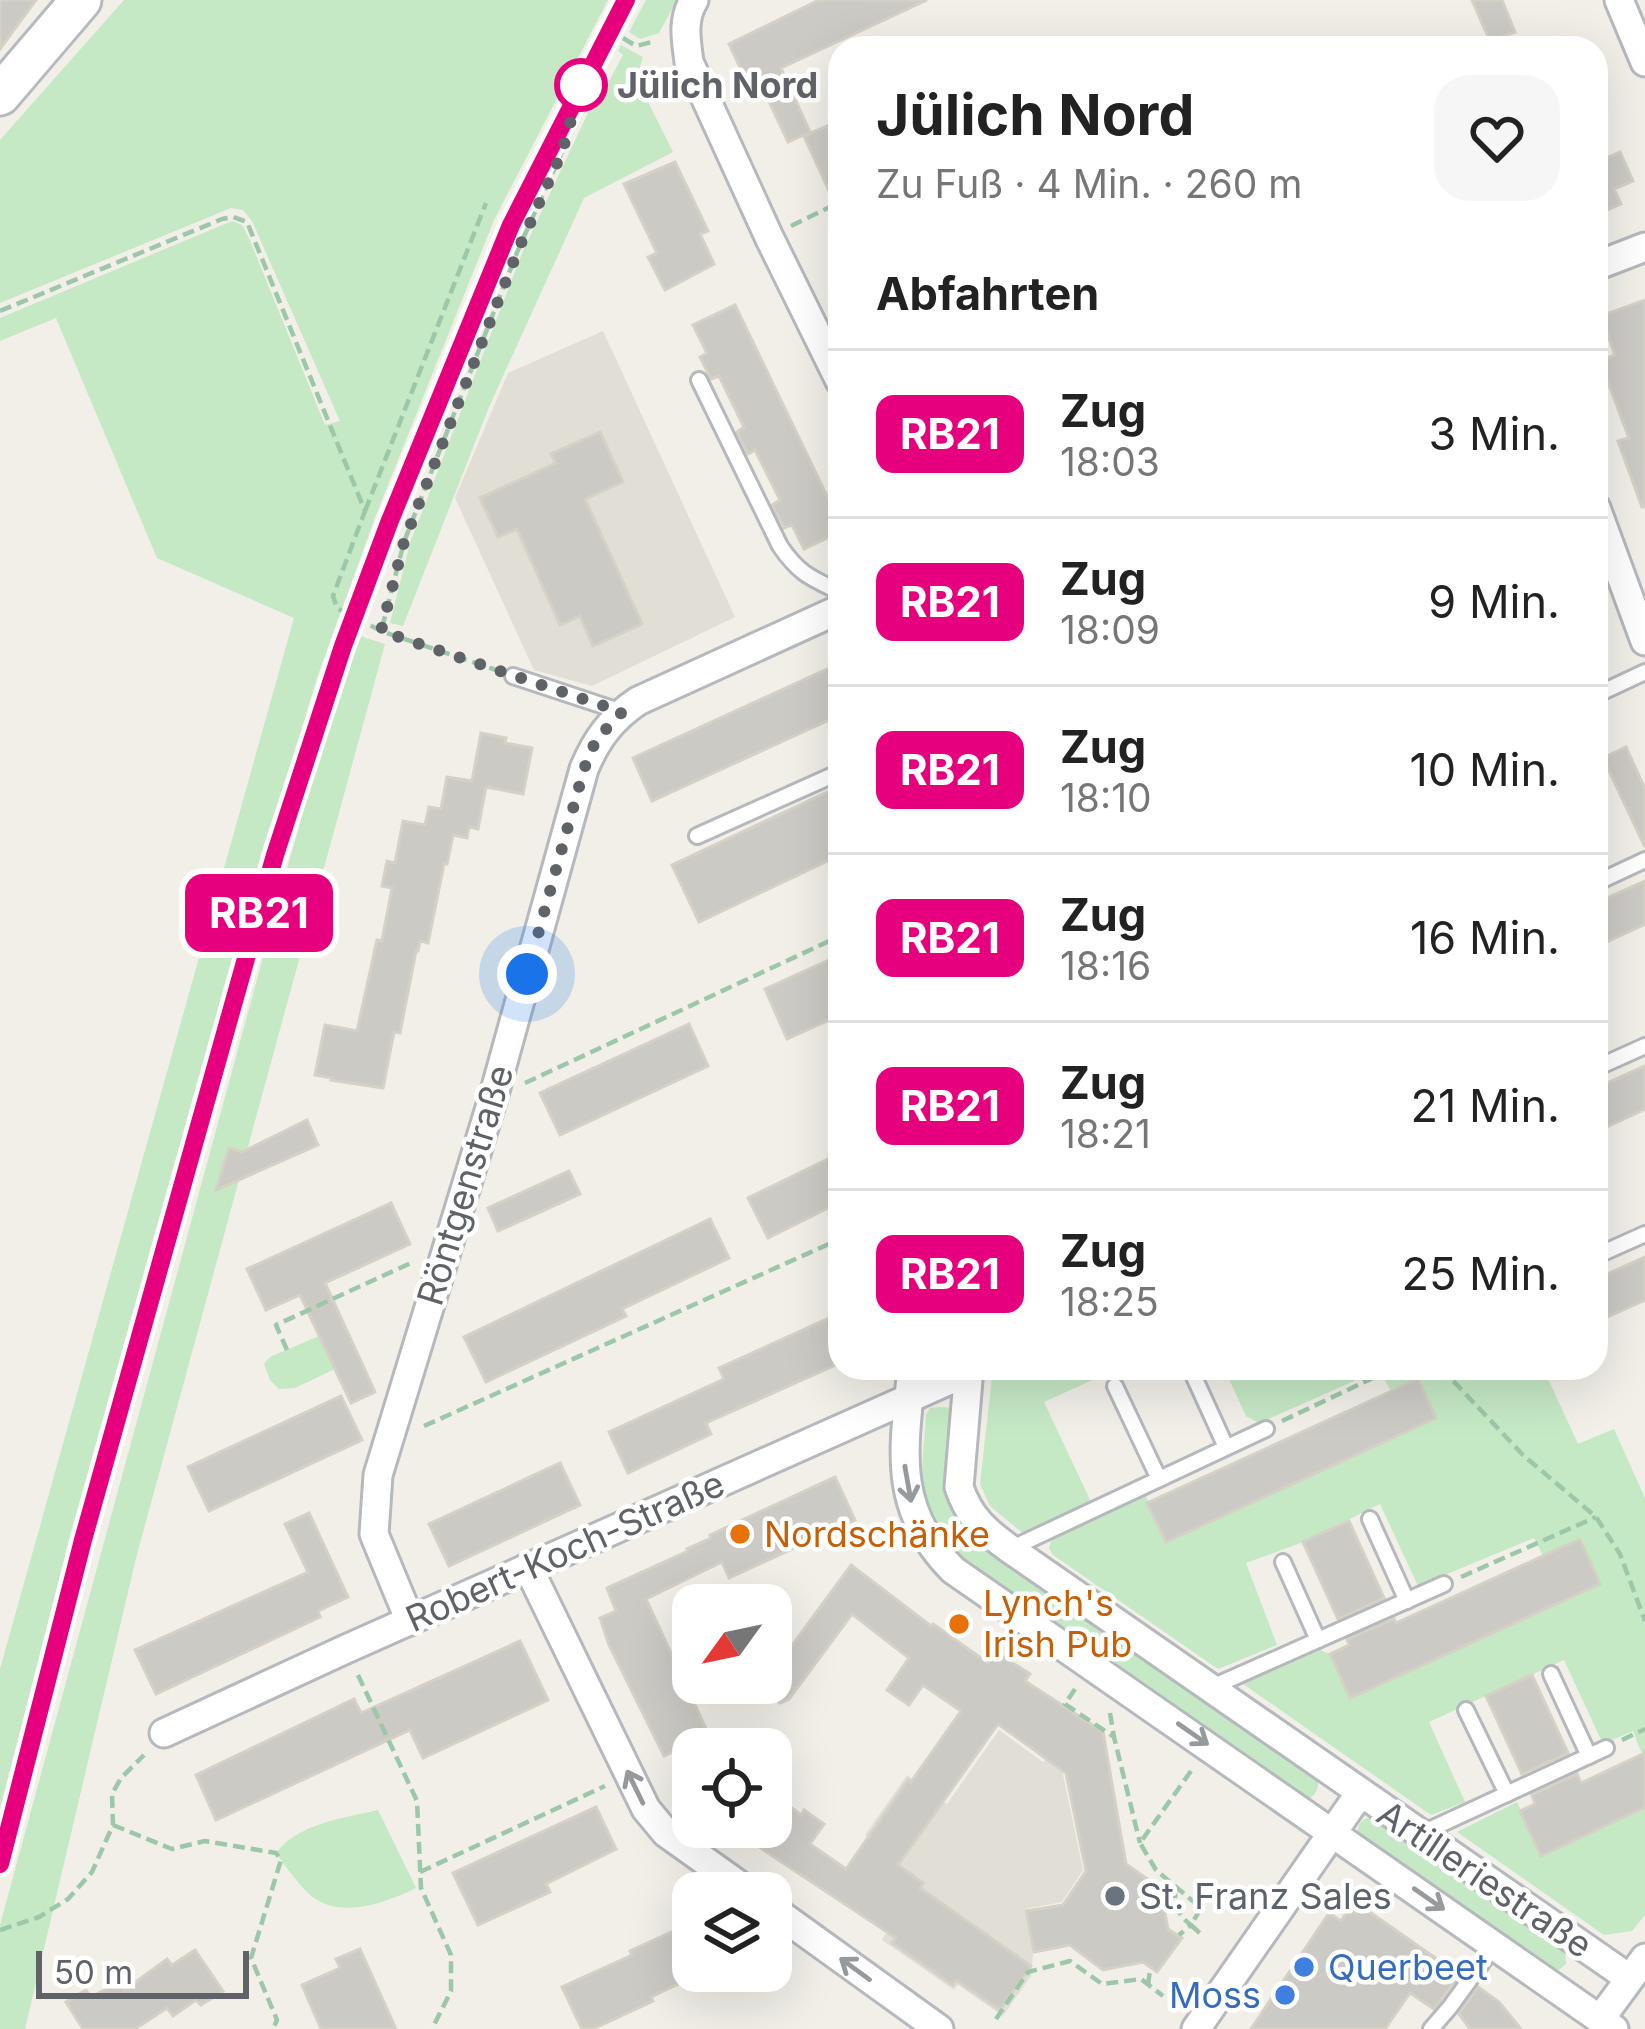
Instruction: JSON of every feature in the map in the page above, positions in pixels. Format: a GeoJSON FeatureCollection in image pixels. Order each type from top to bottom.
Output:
{"type":"FeatureCollection","features":[{"type":"Feature","properties":{"kind":"main road"},"geometry":{"type":"LineString","coordinates":[[0,95],[81,0]]}},
{"type":"Feature","properties":{"kind":"street"},"geometry":{"type":"LineString","coordinates":[[694,0],[684,31],[689,62],[828,355]]}},
{"type":"Feature","properties":{"kind":"street"},"geometry":{"type":"LineString","coordinates":[[1618,0],[1639,32],[1645,62]]}},
{"type":"Feature","properties":{"kind":"street"},"geometry":{"type":"LineString","coordinates":[[1608,261],[1645,247]]}},
{"type":"Feature","properties":{"kind":"street"},"geometry":{"type":"LineString","coordinates":[[1608,541],[1645,641]]}},
{"type":"Feature","properties":{"kind":"street","name":"Röntgenstraße"},"geometry":{"type":"LineString","coordinates":[[410,1621],[374,1534],[378,1475],[596,740],[622,712],[668,686],[828,614]]}},
{"type":"Feature","properties":{"kind":"street","name":"Artilleriestraße"},"geometry":{"type":"LineString","coordinates":[[910,1380],[904,1463],[909,1498],[933,1550],[953,1570],[1608,2023],[1637,1968],[1420,1834],[975,1521],[959,1486],[967,1380]]}},
{"type":"Feature","properties":{"kind":"street","name":"Robert-Koch-Straße"},"geometry":{"type":"LineString","coordinates":[[164,1733],[946,1380]]}},
{"type":"Feature","properties":{"kind":"street"},"geometry":{"type":"LineString","coordinates":[[529,1568],[646,1810],[666,1833],[721,1872]]}},
{"type":"Feature","properties":{"kind":"street","name":"Artilleriestraße"},"geometry":{"type":"LineString","coordinates":[[1333,1833],[1360,1793]]}},
{"type":"Feature","properties":{"kind":"street"},"geometry":{"type":"LineString","coordinates":[[1196,2029],[1333,1833]]}},
{"type":"Feature","properties":{"kind":"street"},"geometry":{"type":"LineString","coordinates":[[792,1923],[939,2029]]}},
{"type":"Feature","properties":{"kind":"lane"},"geometry":{"type":"LineString","coordinates":[[699,380],[780,546],[795,568],[828,587]]}},
{"type":"Feature","properties":{"kind":"lane"},"geometry":{"type":"LineString","coordinates":[[1608,689],[1645,672]]}},
{"type":"Feature","properties":{"kind":"lane"},"geometry":{"type":"LineString","coordinates":[[513,676],[622,712]]}},
{"type":"Feature","properties":{"kind":"lane"},"geometry":{"type":"LineString","coordinates":[[697,836],[828,777]]}},
{"type":"Feature","properties":{"kind":"lane"},"geometry":{"type":"LineString","coordinates":[[1608,877],[1645,860]]}},
{"type":"Feature","properties":{"kind":"lane"},"geometry":{"type":"LineString","coordinates":[[1608,1062],[1645,1046]]}},
{"type":"Feature","properties":{"kind":"lane"},"geometry":{"type":"LineString","coordinates":[[1608,1251],[1645,1234]]}},
{"type":"Feature","properties":{"kind":"lane"},"geometry":{"type":"LineString","coordinates":[[1195,1380],[1226,1447]]}},
{"type":"Feature","properties":{"kind":"lane"},"geometry":{"type":"LineString","coordinates":[[1115,1385],[1159,1479]]}},
{"type":"Feature","properties":{"kind":"lane"},"geometry":{"type":"LineString","coordinates":[[1010,1549],[1265,1429]]}},
{"type":"Feature","properties":{"kind":"lane"},"geometry":{"type":"LineString","coordinates":[[1370,1519],[1407,1600]]}},
{"type":"Feature","properties":{"kind":"lane"},"geometry":{"type":"LineString","coordinates":[[1283,1562],[1318,1640]]}},
{"type":"Feature","properties":{"kind":"lane"},"geometry":{"type":"LineString","coordinates":[[1210,1688],[1444,1584]]}},
{"type":"Feature","properties":{"kind":"lane"},"geometry":{"type":"LineString","coordinates":[[1551,1675],[1588,1756]]}},
{"type":"Feature","properties":{"kind":"lane"},"geometry":{"type":"LineString","coordinates":[[1466,1710],[1507,1794]]}},
{"type":"Feature","properties":{"kind":"lane"},"geometry":{"type":"LineString","coordinates":[[1420,1834],[1606,1748]]}},
{"type":"Feature","properties":{"kind":"lane"},"geometry":{"type":"LineString","coordinates":[[1431,2029],[1495,1945]]}},
{"type":"Feature","properties":{"kind":"path"},"geometry":{"type":"LineString","coordinates":[[623,38],[636,46],[661,40]]}},
{"type":"Feature","properties":{"kind":"path"},"geometry":{"type":"LineString","coordinates":[[381,631],[404,542],[518,250],[562,152]]}},
{"type":"Feature","properties":{"kind":"path"},"geometry":{"type":"LineString","coordinates":[[486,203],[333,596],[337,608],[381,631],[513,676]]}},
{"type":"Feature","properties":{"kind":"path"},"geometry":{"type":"LineString","coordinates":[[770,237],[828,208]]}},
{"type":"Feature","properties":{"kind":"path"},"geometry":{"type":"LineString","coordinates":[[0,310],[222,218],[247,221],[365,511]]}},
{"type":"Feature","properties":{"kind":"path"},"geometry":{"type":"LineString","coordinates":[[493,1098],[828,942]]}},
{"type":"Feature","properties":{"kind":"path"},"geometry":{"type":"LineString","coordinates":[[386,1443],[828,1244]]}},
{"type":"Feature","properties":{"kind":"path"},"geometry":{"type":"LineString","coordinates":[[287,1350],[276,1325],[415,1261],[442,1262]]}},
{"type":"Feature","properties":{"kind":"path"},"geometry":{"type":"LineString","coordinates":[[1265,1429],[1369,1380]]}},
{"type":"Feature","properties":{"kind":"path"},"geometry":{"type":"LineString","coordinates":[[1452,1380],[1523,1455],[1596,1517],[1620,1554],[1645,1621]]}},
{"type":"Feature","properties":{"kind":"path"},"geometry":{"type":"LineString","coordinates":[[1444,1584],[1596,1517]]}},
{"type":"Feature","properties":{"kind":"path"},"geometry":{"type":"LineString","coordinates":[[346,1649],[417,1801],[421,1888],[452,1954],[452,1991],[432,2029]]}},
{"type":"Feature","properties":{"kind":"path"},"geometry":{"type":"LineString","coordinates":[[1093,1665],[1065,1704],[1114,1737],[1140,1843],[1156,1870],[1201,1908],[1179,1935]]}},
{"type":"Feature","properties":{"kind":"path"},"geometry":{"type":"LineString","coordinates":[[0,1930],[39,1917],[68,1899],[92,1872],[113,1825],[112,1795],[121,1778],[164,1733]]}},
{"type":"Feature","properties":{"kind":"path"},"geometry":{"type":"LineString","coordinates":[[1140,1843],[1209,1746]]}},
{"type":"Feature","properties":{"kind":"path"},"geometry":{"type":"LineString","coordinates":[[420,1872],[629,1775]]}},
{"type":"Feature","properties":{"kind":"path"},"geometry":{"type":"LineString","coordinates":[[113,1825],[172,1849],[206,1841],[276,1853],[281,1859],[251,1958],[277,2020],[273,2029]]}},
{"type":"Feature","properties":{"kind":"path"},"geometry":{"type":"LineString","coordinates":[[1175,1886],[1179,1916],[1204,1937]]}},
{"type":"Feature","properties":{"kind":"path"},"geometry":{"type":"LineString","coordinates":[[996,2020],[1028,1972],[1070,1961],[1102,1984],[1141,1979],[1163,1996]]}},
{"type":"Feature","properties":{"kind":"path"},"geometry":{"type":"LineString","coordinates":[[1148,1984],[1150,1970]]}},
{"type":"Feature","properties":{"kind":"shaded area"},"geometry":{"type":"Polygon","coordinates":[[[603,331],[735,617],[592,686],[534,670],[455,498],[508,373],[603,331]]]}},
{"type":"Feature","properties":{"kind":"shaded area"},"geometry":{"type":"Polygon","coordinates":[[[999,1730],[1043,1762],[1048,1756],[1061,1765],[1083,1870],[1062,1902],[1024,1909],[1033,1955],[1031,1976],[1003,2016],[958,1985],[954,1990],[882,1940],[886,1933],[837,1899],[875,1843],[865,1835],[907,1775],[947,1804],[999,1730]]]}},
{"type":"Feature","properties":{"kind":"green space"},"geometry":{"type":"Polygon","coordinates":[[[124,0],[608,0],[494,220],[376,515],[318,675],[264,853],[0,1814],[0,1669],[294,618],[157,558],[56,318],[0,341],[0,318],[232,221],[242,225],[249,238],[325,425],[340,421],[243,210],[231,208],[0,303],[0,140],[124,0]]]}},
{"type":"Feature","properties":{"kind":"green space"},"geometry":{"type":"Polygon","coordinates":[[[646,0],[677,0],[659,33],[640,39],[629,32],[646,0]]]}},
{"type":"Feature","properties":{"kind":"green space"},"geometry":{"type":"Polygon","coordinates":[[[621,45],[643,57],[636,78],[673,152],[584,198],[489,407],[403,626],[390,623],[410,543],[523,251],[602,83],[607,85],[623,55],[618,51],[621,45]]]}},
{"type":"Feature","properties":{"kind":"green space"},"geometry":{"type":"Polygon","coordinates":[[[360,636],[385,644],[136,1558],[25,2029],[0,2029],[0,1925],[290,858],[350,650],[355,651],[360,636]]]}},
{"type":"Feature","properties":{"kind":"green space"},"geometry":{"type":"Polygon","coordinates":[[[319,1336],[335,1369],[295,1388],[279,1389],[264,1364],[319,1336]]]}},
{"type":"Feature","properties":{"kind":"green space"},"geometry":{"type":"Polygon","coordinates":[[[992,1380],[1093,1380],[1044,1402],[1091,1502],[1025,1535],[990,1506],[980,1484],[992,1380]]]}},
{"type":"Feature","properties":{"kind":"green space"},"geometry":{"type":"Polygon","coordinates":[[[1230,1380],[1356,1380],[1259,1423],[1246,1416],[1230,1380]]]}},
{"type":"Feature","properties":{"kind":"green space"},"geometry":{"type":"Polygon","coordinates":[[[1385,1380],[1416,1380],[1391,1391],[1385,1380]]]}},
{"type":"Feature","properties":{"kind":"green space"},"geometry":{"type":"Polygon","coordinates":[[[1418,1380],[1549,1380],[1578,1444],[1614,1429],[1645,1498],[1645,1753],[1633,1731],[1603,1744],[1564,1660],[1429,1722],[1465,1802],[1431,1815],[1243,1684],[1320,1650],[1330,1654],[1351,1698],[1599,1584],[1581,1537],[1543,1556],[1534,1538],[1418,1586],[1380,1504],[1303,1542],[1246,1563],[1277,1645],[1218,1669],[1049,1548],[1053,1535],[1145,1494],[1166,1542],[1436,1418],[1418,1380]]]}},
{"type":"Feature","properties":{"kind":"green space"},"geometry":{"type":"Polygon","coordinates":[[[930,1408],[952,1408],[955,1418],[954,1509],[963,1526],[1318,1779],[1311,1797],[1305,1802],[993,1583],[946,1544],[929,1519],[922,1475],[926,1415],[930,1408]]]}},
{"type":"Feature","properties":{"kind":"green space"},"geometry":{"type":"Polygon","coordinates":[[[1517,1802],[1541,1856],[1645,1807],[1645,1915],[1632,1931],[1604,1935],[1457,1832],[1517,1802]]]}},
{"type":"Feature","properties":{"kind":"green space"},"geometry":{"type":"Polygon","coordinates":[[[378,1810],[416,1888],[403,1894],[360,1907],[332,1906],[307,1892],[276,1853],[309,1828],[378,1810]]]}},
{"type":"Feature","properties":{"kind":"green space"},"geometry":{"type":"Polygon","coordinates":[[[1374,1816],[1565,1951],[1566,1964],[1551,1973],[1357,1835],[1361,1822],[1374,1816]]]}},
{"type":"Feature","properties":{"kind":"building"},"geometry":{"type":"Polygon","coordinates":[[[0,0],[36,0],[0,49],[0,0]]]}},
{"type":"Feature","properties":{"kind":"building"},"geometry":{"type":"Polygon","coordinates":[[[819,0],[927,0],[850,36],[828,36],[828,46],[781,68],[810,132],[788,142],[766,95],[756,101],[729,44],[819,0]]]}},
{"type":"Feature","properties":{"kind":"building"},"geometry":{"type":"Polygon","coordinates":[[[1472,0],[1502,0],[1515,32],[1488,36],[1472,0]]]}},
{"type":"Feature","properties":{"kind":"building"},"geometry":{"type":"Polygon","coordinates":[[[827,126],[828,189],[804,136],[827,126]]]}},
{"type":"Feature","properties":{"kind":"building"},"geometry":{"type":"Polygon","coordinates":[[[1620,152],[1633,181],[1614,189],[1621,204],[1608,210],[1608,157],[1620,152]]]}},
{"type":"Feature","properties":{"kind":"building"},"geometry":{"type":"Polygon","coordinates":[[[675,162],[708,231],[700,234],[714,264],[665,290],[648,257],[657,253],[624,184],[675,162]]]}},
{"type":"Feature","properties":{"kind":"building"},"geometry":{"type":"Polygon","coordinates":[[[1645,300],[1642,507],[1618,441],[1629,438],[1608,382],[1608,358],[1615,355],[1608,336],[1608,313],[1645,300]]]}},
{"type":"Feature","properties":{"kind":"building"},"geometry":{"type":"Polygon","coordinates":[[[735,305],[828,498],[828,538],[804,549],[792,525],[784,528],[772,505],[780,500],[755,450],[748,454],[737,432],[744,427],[719,376],[711,379],[700,357],[707,353],[693,325],[735,305]]]}},
{"type":"Feature","properties":{"kind":"building"},"geometry":{"type":"Polygon","coordinates":[[[600,432],[623,482],[585,499],[642,624],[593,646],[580,616],[560,625],[517,529],[498,537],[480,498],[556,463],[551,454],[600,432]]]}},
{"type":"Feature","properties":{"kind":"building"},"geometry":{"type":"Polygon","coordinates":[[[828,669],[828,720],[652,801],[633,758],[828,669]]]}},
{"type":"Feature","properties":{"kind":"building"},"geometry":{"type":"Polygon","coordinates":[[[481,733],[532,748],[523,794],[486,787],[478,829],[469,827],[467,838],[453,835],[428,943],[420,941],[416,951],[400,1033],[394,1032],[383,1088],[315,1075],[325,1025],[357,1031],[392,888],[382,886],[387,861],[395,863],[403,821],[425,825],[429,807],[441,809],[447,777],[472,781],[481,733]]]}},
{"type":"Feature","properties":{"kind":"building"},"geometry":{"type":"Polygon","coordinates":[[[1626,747],[1645,789],[1645,847],[1608,769],[1608,756],[1626,747]]]}},
{"type":"Feature","properties":{"kind":"building"},"geometry":{"type":"Polygon","coordinates":[[[828,792],[828,861],[699,922],[672,865],[828,792]]]}},
{"type":"Feature","properties":{"kind":"building"},"geometry":{"type":"Polygon","coordinates":[[[1645,881],[1645,924],[1608,941],[1608,898],[1645,881]]]}},
{"type":"Feature","properties":{"kind":"building"},"geometry":{"type":"Polygon","coordinates":[[[828,960],[828,1020],[787,1039],[765,989],[828,960]]]}},
{"type":"Feature","properties":{"kind":"building"},"geometry":{"type":"Polygon","coordinates":[[[689,1024],[708,1066],[560,1135],[540,1093],[689,1024]]]}},
{"type":"Feature","properties":{"kind":"building"},"geometry":{"type":"Polygon","coordinates":[[[1645,1066],[1645,1109],[1608,1126],[1608,1083],[1645,1066]]]}},
{"type":"Feature","properties":{"kind":"building"},"geometry":{"type":"Polygon","coordinates":[[[307,1120],[318,1145],[216,1190],[229,1148],[242,1152],[307,1120]]]}},
{"type":"Feature","properties":{"kind":"building"},"geometry":{"type":"Polygon","coordinates":[[[828,1159],[828,1208],[768,1238],[748,1198],[828,1159]]]}},
{"type":"Feature","properties":{"kind":"building"},"geometry":{"type":"Polygon","coordinates":[[[569,1171],[580,1194],[498,1231],[488,1208],[569,1171]]]}},
{"type":"Feature","properties":{"kind":"building"},"geometry":{"type":"Polygon","coordinates":[[[391,1203],[410,1244],[325,1283],[375,1392],[351,1403],[300,1295],[266,1310],[247,1269],[391,1203]]]}},
{"type":"Feature","properties":{"kind":"building"},"geometry":{"type":"Polygon","coordinates":[[[710,1219],[729,1258],[622,1309],[626,1316],[486,1382],[464,1337],[710,1219]]]}},
{"type":"Feature","properties":{"kind":"building"},"geometry":{"type":"Polygon","coordinates":[[[1645,1257],[1645,1300],[1608,1317],[1608,1274],[1645,1257]]]}},
{"type":"Feature","properties":{"kind":"building"},"geometry":{"type":"Polygon","coordinates":[[[828,1318],[828,1368],[706,1423],[711,1434],[628,1473],[609,1432],[724,1379],[719,1368],[828,1318]]]}},
{"type":"Feature","properties":{"kind":"building"},"geometry":{"type":"Polygon","coordinates":[[[1416,1380],[1436,1418],[1166,1542],[1147,1503],[1416,1380]]]}},
{"type":"Feature","properties":{"kind":"building"},"geometry":{"type":"Polygon","coordinates":[[[341,1396],[362,1440],[209,1511],[188,1467],[341,1396]]]}},
{"type":"Feature","properties":{"kind":"building"},"geometry":{"type":"Polygon","coordinates":[[[560,1463],[580,1505],[449,1566],[429,1524],[560,1463]]]}},
{"type":"Feature","properties":{"kind":"building"},"geometry":{"type":"Polygon","coordinates":[[[835,1477],[855,1520],[729,1578],[722,1562],[646,1599],[672,1655],[672,1704],[695,1704],[706,1728],[672,1728],[672,1752],[664,1756],[600,1618],[616,1611],[607,1588],[688,1551],[710,1535],[835,1477]]]}},
{"type":"Feature","properties":{"kind":"building"},"geometry":{"type":"Polygon","coordinates":[[[309,1513],[348,1597],[318,1611],[320,1617],[156,1694],[135,1650],[308,1572],[285,1524],[309,1513]]]}},
{"type":"Feature","properties":{"kind":"building"},"geometry":{"type":"Polygon","coordinates":[[[1349,1521],[1384,1598],[1338,1619],[1303,1542],[1349,1521]]]}},
{"type":"Feature","properties":{"kind":"building"},"geometry":{"type":"Polygon","coordinates":[[[1580,1539],[1600,1584],[1350,1698],[1330,1654],[1349,1645],[1347,1639],[1394,1619],[1396,1623],[1580,1539]]]}},
{"type":"Feature","properties":{"kind":"building"},"geometry":{"type":"Polygon","coordinates":[[[851,1565],[988,1663],[996,1652],[1030,1674],[1025,1681],[1103,1732],[1126,1864],[1160,1888],[1168,1929],[1182,1938],[1157,1972],[1143,1962],[1103,1970],[1070,1945],[1034,1952],[1026,1911],[1063,1905],[1086,1871],[1066,1773],[998,1724],[898,1865],[923,1883],[920,1888],[1031,1966],[1000,2010],[956,1980],[953,1985],[892,1943],[896,1938],[761,1848],[792,1848],[792,1808],[801,1815],[804,1810],[824,1824],[810,1844],[846,1869],[961,1711],[923,1685],[909,1705],[887,1690],[909,1658],[852,1614],[792,1695],[792,1645],[851,1565]]]}},
{"type":"Feature","properties":{"kind":"building"},"geometry":{"type":"Polygon","coordinates":[[[520,1641],[548,1700],[423,1758],[410,1730],[216,1820],[196,1775],[354,1699],[361,1713],[520,1641]]]}},
{"type":"Feature","properties":{"kind":"building"},"geometry":{"type":"Polygon","coordinates":[[[1532,1675],[1568,1753],[1522,1774],[1486,1696],[1532,1675]]]}},
{"type":"Feature","properties":{"kind":"building"},"geometry":{"type":"Polygon","coordinates":[[[1645,1753],[1645,1807],[1541,1856],[1520,1811],[1535,1804],[1532,1795],[1577,1774],[1581,1783],[1645,1753]]]}},
{"type":"Feature","properties":{"kind":"building"},"geometry":{"type":"Polygon","coordinates":[[[596,1807],[616,1849],[546,1884],[550,1892],[478,1925],[453,1873],[596,1807]]]}},
{"type":"Feature","properties":{"kind":"building"},"geometry":{"type":"Polygon","coordinates":[[[1361,1906],[1460,1975],[1434,2009],[1410,1993],[1385,2029],[1251,2029],[1329,1913],[1341,1921],[1349,1909],[1356,1914],[1361,1906]]]}},
{"type":"Feature","properties":{"kind":"building"},"geometry":{"type":"Polygon","coordinates":[[[672,1932],[672,1987],[593,2029],[582,2029],[562,1987],[632,1955],[630,1951],[672,1932]]]}},
{"type":"Feature","properties":{"kind":"building"},"geometry":{"type":"Polygon","coordinates":[[[360,1949],[396,2029],[321,2029],[302,1985],[340,1968],[336,1959],[360,1949]]]}},
{"type":"Feature","properties":{"kind":"building"},"geometry":{"type":"Polygon","coordinates":[[[195,1950],[223,1991],[201,2005],[196,2000],[173,2016],[167,2008],[135,2029],[83,2029],[66,2002],[86,1990],[91,1998],[119,1980],[125,1990],[167,1959],[172,1965],[195,1950]]]}},
{"type":"Feature","properties":{"kind":"building"},"geometry":{"type":"Polygon","coordinates":[[[1478,1987],[1499,2002],[1521,2029],[1470,2029],[1459,2014],[1478,1987]]]}},
{"type":"Feature","properties":{"kind":"railway"},"geometry":{"type":"LineString","coordinates":[[0,1863],[83,1540],[275,855],[343,646],[511,225],[626,0]]}},
{"type":"Feature","properties":{"kind":"train","name":"RB21"},"geometry":{"type":"LineString","coordinates":[[0,1864],[83,1540],[275,855],[343,646],[511,225],[626,0]]}},
{"type":"Feature","properties":{"kind":"place","name":"Jülich Nord"},"geometry":{"type":"Point","coordinates":[581,85]}},
{"type":"Feature","properties":{"kind":"place","name":"Nordschänke"},"geometry":{"type":"Point","coordinates":[740,1534]}},
{"type":"Feature","properties":{"kind":"place","name":"Lynch's Irish Pub"},"geometry":{"type":"Point","coordinates":[959,1624]}},
{"type":"Feature","properties":{"kind":"place","name":"St. Franz Sales"},"geometry":{"type":"Point","coordinates":[1115,1896]}},
{"type":"Feature","properties":{"kind":"place","name":"Querbeet"},"geometry":{"type":"Point","coordinates":[1304,1967]}},
{"type":"Feature","properties":{"kind":"place","name":"Moss"},"geometry":{"type":"Point","coordinates":[1285,1995]}},
{"type":"Feature","properties":{"kind":"route"},"geometry":{"type":"LineString","coordinates":[[527,974],[584,769],[596,740],[622,712],[381,631],[404,542],[518,250],[562,152],[581,85]]}}]}
